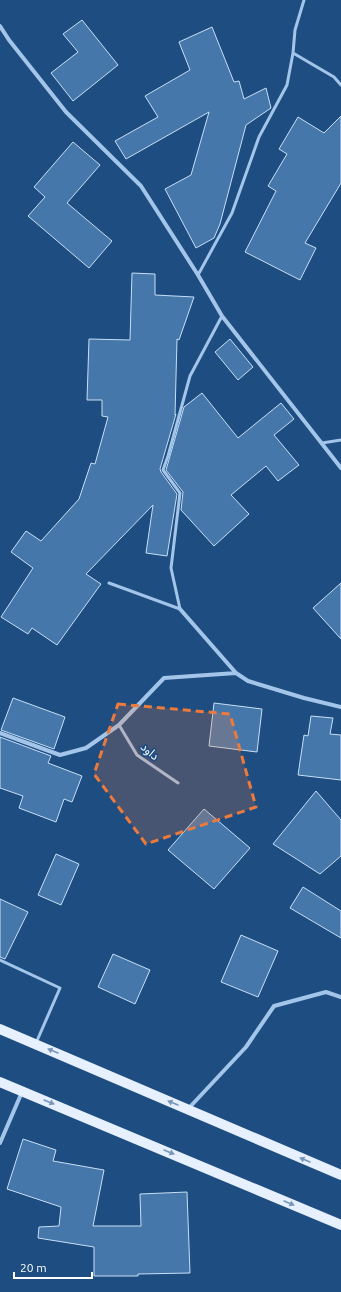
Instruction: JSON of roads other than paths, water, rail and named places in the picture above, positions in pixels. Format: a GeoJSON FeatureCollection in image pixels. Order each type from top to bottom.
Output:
{"type":"FeatureCollection","features":[{"type":"Feature","properties":{"kind":"main road"},"geometry":{"type":"LineString","coordinates":[[0,1028],[341,1175]]}},
{"type":"Feature","properties":{"kind":"main road"},"geometry":{"type":"LineString","coordinates":[[0,1082],[341,1225]]}},
{"type":"Feature","properties":{"kind":"street"},"geometry":{"type":"LineString","coordinates":[[0,26],[9,40],[66,112],[141,186],[198,275],[222,316],[341,468]]}},
{"type":"Feature","properties":{"kind":"street"},"geometry":{"type":"LineString","coordinates":[[180,609],[236,673],[248,681],[304,698],[341,707]]}},
{"type":"Feature","properties":{"kind":"street"},"geometry":{"type":"LineString","coordinates":[[0,733],[60,755],[86,748],[119,725],[164,678],[236,673]]}},
{"type":"Feature","properties":{"kind":"street"},"geometry":{"type":"LineString","coordinates":[[188,1109],[246,1047],[274,1006],[326,992],[341,997]]}},
{"type":"Feature","properties":{"kind":"street"},"geometry":{"type":"LineString","coordinates":[[0,1143],[23,1091]]}},
{"type":"Feature","properties":{"kind":"lane"},"geometry":{"type":"LineString","coordinates":[[198,275],[232,213],[259,137],[288,85],[295,30],[304,0]]}},
{"type":"Feature","properties":{"kind":"lane"},"geometry":{"type":"LineString","coordinates":[[293,52],[334,77],[341,85]]}},
{"type":"Feature","properties":{"kind":"lane"},"geometry":{"type":"LineString","coordinates":[[180,609],[171,568],[180,493],[163,470],[190,376],[222,316]]}},
{"type":"Feature","properties":{"kind":"lane"},"geometry":{"type":"LineString","coordinates":[[322,443],[341,440]]}},
{"type":"Feature","properties":{"kind":"lane"},"geometry":{"type":"LineString","coordinates":[[109,583],[180,609]]}},
{"type":"Feature","properties":{"kind":"lane","name":"داود"},"geometry":{"type":"LineString","coordinates":[[119,725],[137,756],[178,783]]}},
{"type":"Feature","properties":{"kind":"lane"},"geometry":{"type":"LineString","coordinates":[[0,960],[60,988],[35,1044]]}}]}
